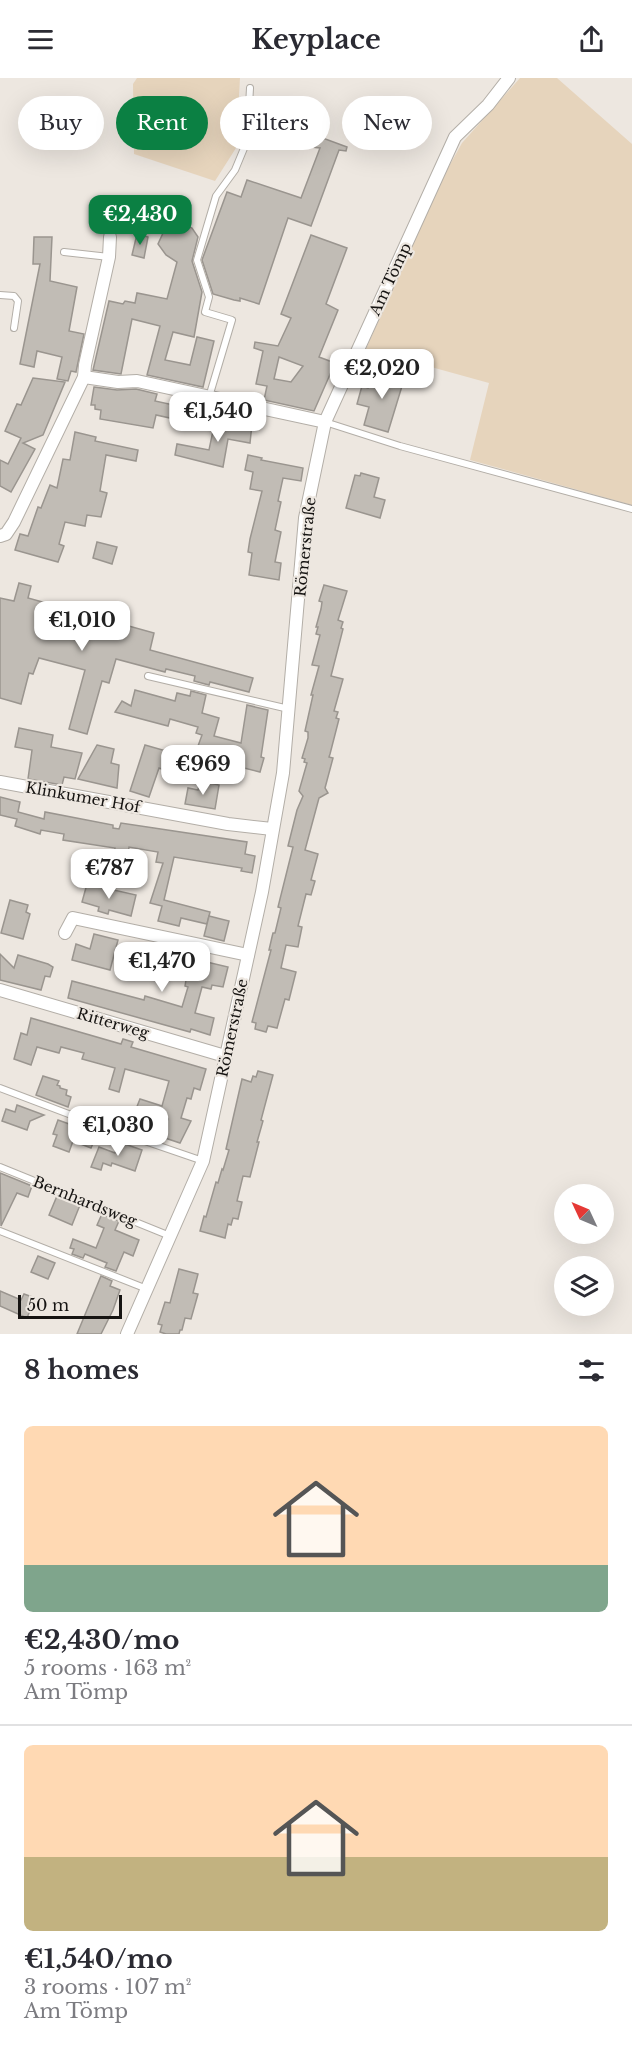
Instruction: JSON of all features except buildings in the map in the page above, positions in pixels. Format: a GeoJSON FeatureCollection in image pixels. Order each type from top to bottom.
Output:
{"type":"FeatureCollection","features":[{"type":"Feature","properties":{"kind":"street","name":"Am Tömp"},"geometry":{"type":"LineString","coordinates":[[325,422],[455,137],[488,105],[509,78]]}},
{"type":"Feature","properties":{"kind":"street"},"geometry":{"type":"LineString","coordinates":[[0,536],[6,534],[14,522],[84,377],[109,257],[110,237]]}},
{"type":"Feature","properties":{"kind":"street"},"geometry":{"type":"LineString","coordinates":[[84,377],[118,382],[137,381],[325,422]]}},
{"type":"Feature","properties":{"kind":"street","name":"Römerstraße"},"geometry":{"type":"LineString","coordinates":[[127,1334],[203,1161],[262,892],[283,773],[305,518],[325,422]]}},
{"type":"Feature","properties":{"kind":"street","name":"Klinkumer Hof"},"geometry":{"type":"LineString","coordinates":[[0,782],[228,824],[272,829]]}},
{"type":"Feature","properties":{"kind":"street"},"geometry":{"type":"LineString","coordinates":[[64,933],[73,918],[248,955]]}},
{"type":"Feature","properties":{"kind":"street","name":"Ritterweg"},"geometry":{"type":"LineString","coordinates":[[0,990],[225,1056]]}},
{"type":"Feature","properties":{"kind":"lane"},"geometry":{"type":"LineString","coordinates":[[209,396],[232,320],[205,312],[209,297],[197,260],[216,196],[235,170],[247,141],[250,88]]}},
{"type":"Feature","properties":{"kind":"lane"},"geometry":{"type":"LineString","coordinates":[[64,252],[109,257]]}},
{"type":"Feature","properties":{"kind":"lane"},"geometry":{"type":"LineString","coordinates":[[0,295],[15,296],[18,301],[14,328]]}},
{"type":"Feature","properties":{"kind":"lane"},"geometry":{"type":"LineString","coordinates":[[325,422],[400,446],[632,509]]}},
{"type":"Feature","properties":{"kind":"lane"},"geometry":{"type":"LineString","coordinates":[[148,676],[290,709]]}},
{"type":"Feature","properties":{"kind":"lane"},"geometry":{"type":"LineString","coordinates":[[0,1088],[203,1161]]}},
{"type":"Feature","properties":{"kind":"lane","name":"Bernhardsweg"},"geometry":{"type":"LineString","coordinates":[[0,1167],[171,1236]]}},
{"type":"Feature","properties":{"kind":"lane"},"geometry":{"type":"LineString","coordinates":[[0,1230],[147,1289]]}},
{"type":"Feature","properties":{"kind":"shaded area"},"geometry":{"type":"Polygon","coordinates":[[[137,78],[240,78],[239,96],[220,96],[220,150],[235,150],[215,181],[134,154],[134,150],[208,150],[208,96],[133,96],[133,84],[137,78]]]}},
{"type":"Feature","properties":{"kind":"shaded area"},"geometry":{"type":"Polygon","coordinates":[[[520,78],[557,78],[632,144],[632,505],[470,460],[489,383],[366,349],[437,188],[462,143],[520,78]]]}}]}
